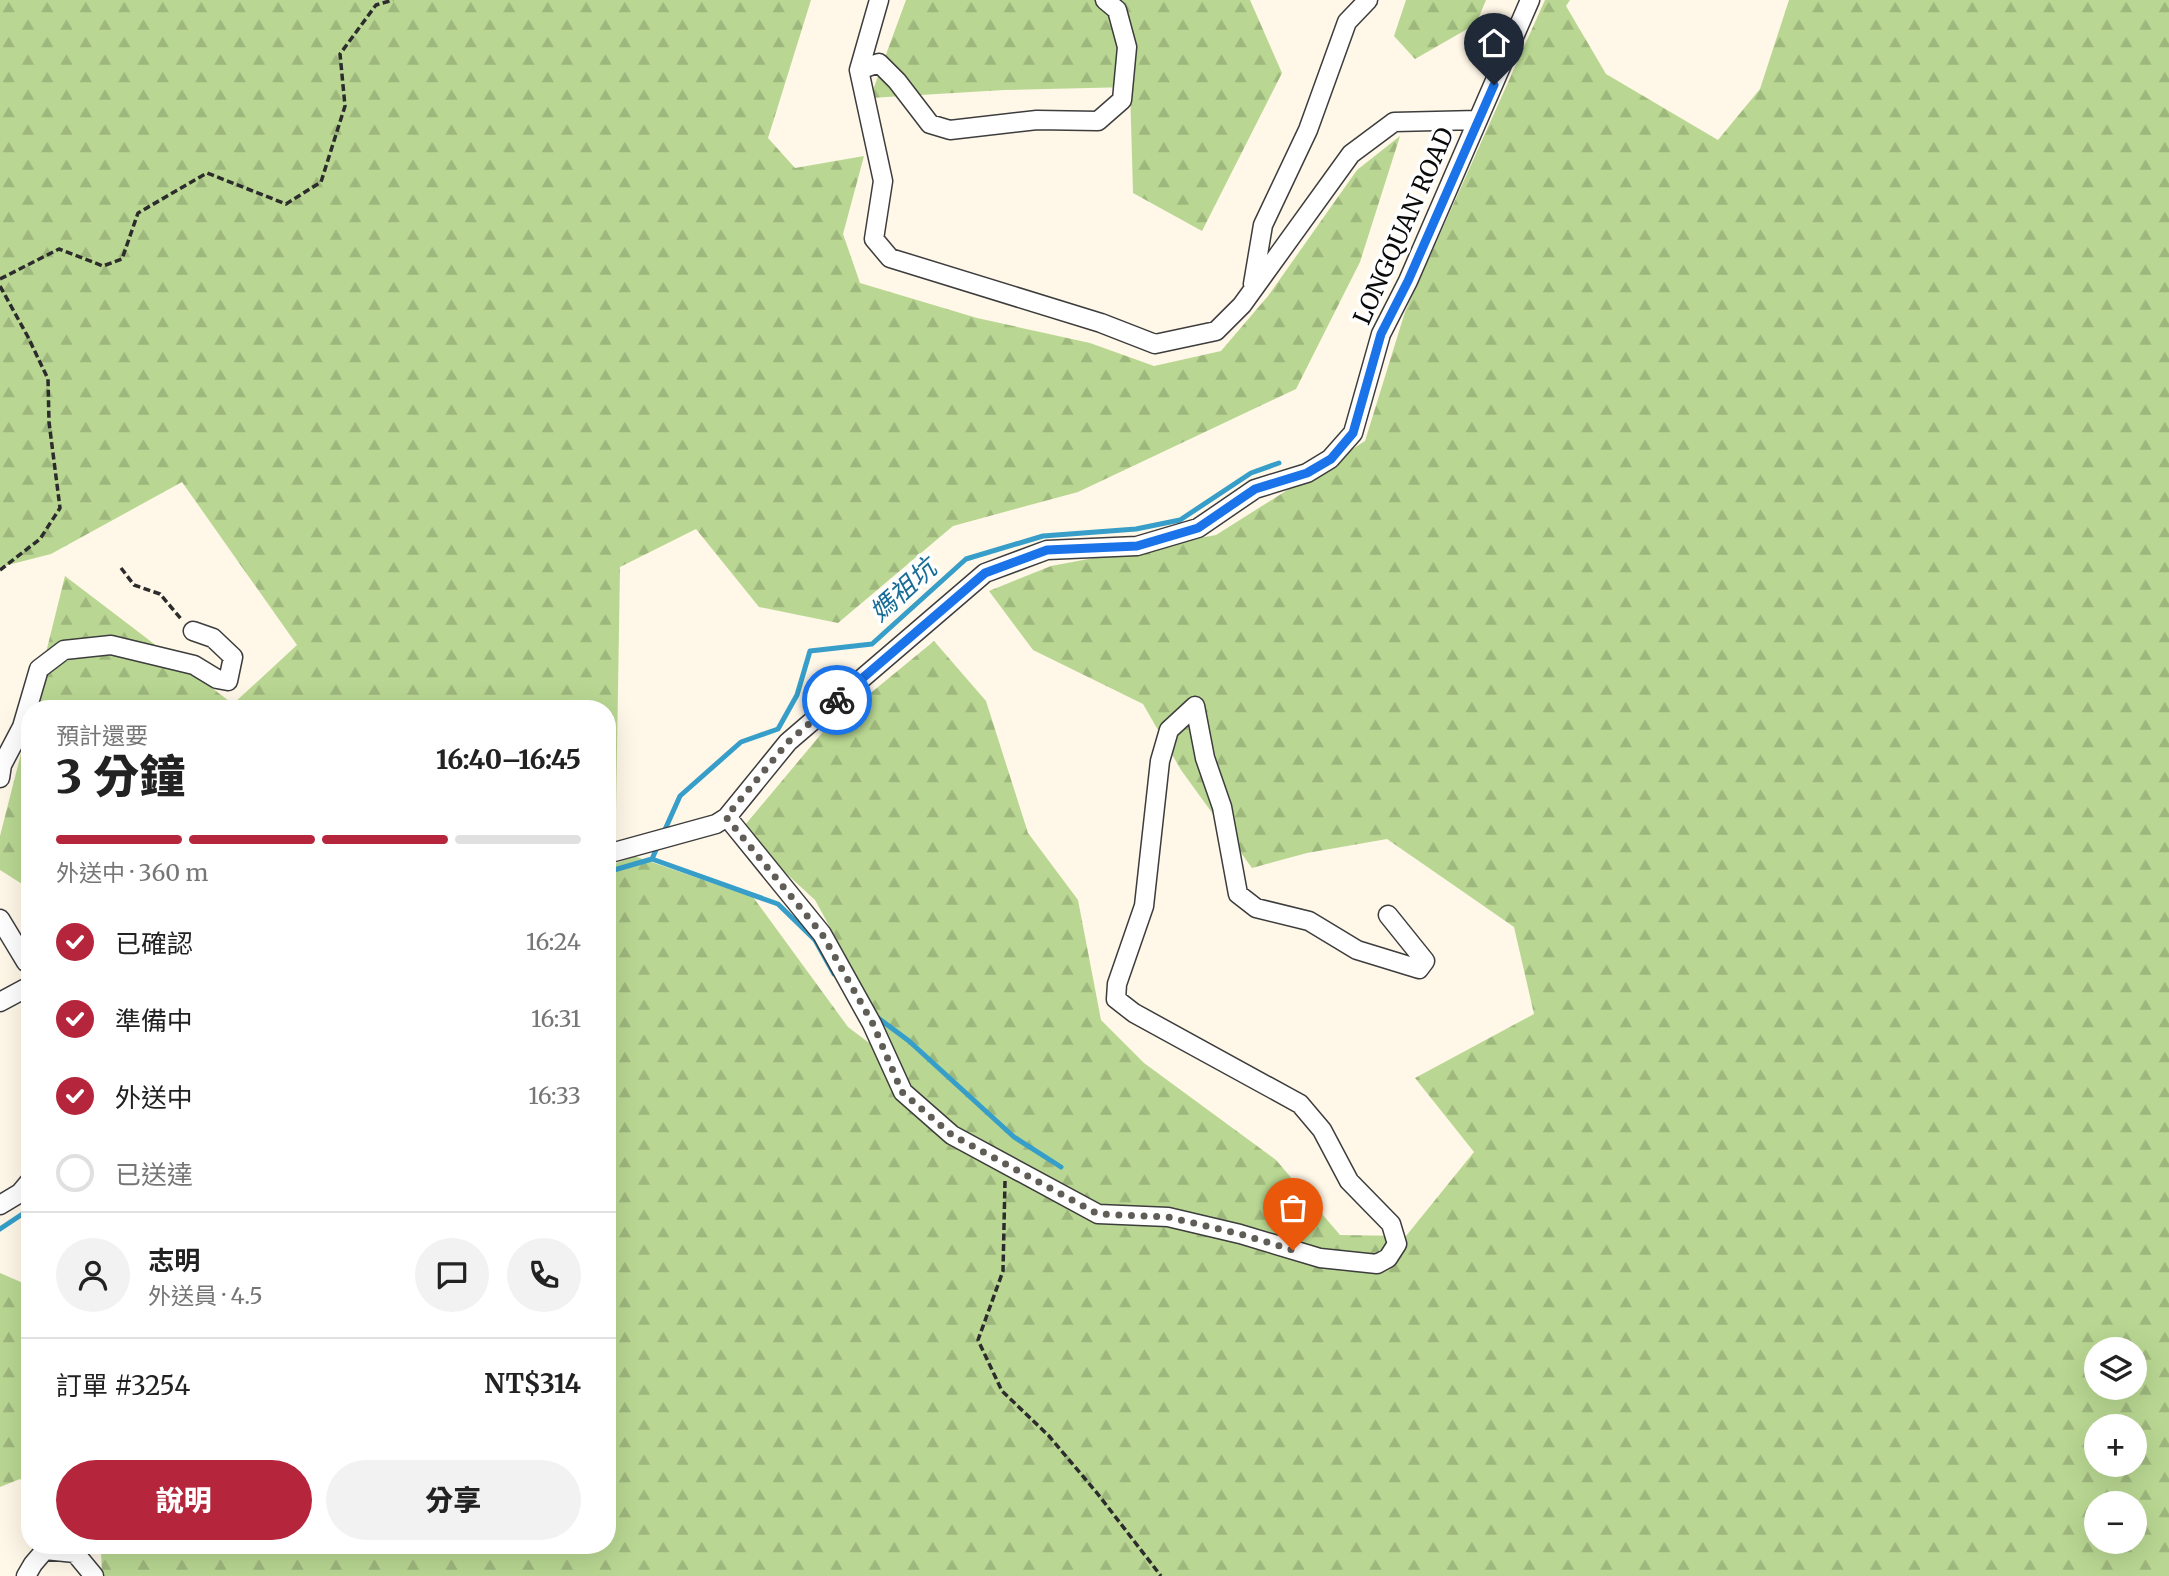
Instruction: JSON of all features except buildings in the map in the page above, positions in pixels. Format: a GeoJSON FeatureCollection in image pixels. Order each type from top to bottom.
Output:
{"type":"FeatureCollection","features":[{"type":"Feature","properties":{"kind":"street"},"geometry":{"type":"LineString","coordinates":[[879,0],[859,70],[883,181],[874,239],[890,258],[1101,323],[1156,344],[1216,331],[1242,305],[1351,154],[1394,122],[1478,120]]}},
{"type":"Feature","properties":{"kind":"street"},"geometry":{"type":"LineString","coordinates":[[859,70],[879,63],[897,81],[930,124],[950,130],[1037,120],[1098,121],[1122,100],[1127,47],[1117,10],[1105,0]]}},
{"type":"Feature","properties":{"kind":"street"},"geometry":{"type":"LineString","coordinates":[[1252,291],[1263,225],[1308,130],[1346,23],[1368,0]]}},
{"type":"Feature","properties":{"kind":"street","name":"LONGQUAN ROAD"},"geometry":{"type":"LineString","coordinates":[[721,821],[788,742],[985,573],[1047,550],[1137,546],[1198,528],[1255,489],[1307,473],[1331,459],[1353,433],[1381,334],[1408,281],[1530,0]]}},
{"type":"Feature","properties":{"kind":"street"},"geometry":{"type":"LineString","coordinates":[[29,700],[38,669],[55,656],[64,650],[111,645],[194,665],[217,679],[228,681],[233,657],[213,638],[193,631]]}},
{"type":"Feature","properties":{"kind":"street"},"geometry":{"type":"LineString","coordinates":[[616,852],[721,821],[822,934],[873,1024],[902,1092],[952,1135],[1006,1165],[1098,1214],[1168,1217],[1240,1234],[1320,1258],[1377,1264],[1388,1258],[1397,1244],[1391,1224],[1349,1181],[1322,1130],[1300,1104],[1134,1013],[1116,999],[1116,984],[1144,906],[1160,761],[1169,730],[1195,706],[1205,758],[1222,807],[1238,894],[1256,908],[1309,921],[1357,950],[1419,969],[1425,961],[1388,915]]}},
{"type":"Feature","properties":{"kind":"street"},"geometry":{"type":"LineString","coordinates":[[0,778],[2,765],[21,729]]}},
{"type":"Feature","properties":{"kind":"street"},"geometry":{"type":"LineString","coordinates":[[0,919],[21,954]]}},
{"type":"Feature","properties":{"kind":"street"},"geometry":{"type":"LineString","coordinates":[[0,1002],[21,991]]}},
{"type":"Feature","properties":{"kind":"street"},"geometry":{"type":"LineString","coordinates":[[0,1205],[21,1192]]}},
{"type":"Feature","properties":{"kind":"street"},"geometry":{"type":"LineString","coordinates":[[26,1576],[42,1554]]}},
{"type":"Feature","properties":{"kind":"street"},"geometry":{"type":"LineString","coordinates":[[76,1554],[94,1576]]}},
{"type":"Feature","properties":{"kind":"path"},"geometry":{"type":"LineString","coordinates":[[0,279],[59,249],[103,266],[122,260],[138,213],[207,173],[286,204],[321,182],[345,106],[341,54],[376,5],[393,0]]}},
{"type":"Feature","properties":{"kind":"path"},"geometry":{"type":"LineString","coordinates":[[0,286],[48,379],[49,422],[60,508],[40,539],[0,570]]}},
{"type":"Feature","properties":{"kind":"path"},"geometry":{"type":"LineString","coordinates":[[121,568],[134,584],[160,594],[193,631]]}},
{"type":"Feature","properties":{"kind":"path"},"geometry":{"type":"LineString","coordinates":[[1006,1165],[1003,1271],[978,1340],[1002,1391],[1049,1436],[1161,1576]]}},
{"type":"Feature","properties":{"kind":"green space"},"geometry":{"type":"Polygon","coordinates":[[[0,0],[811,0],[768,138],[795,168],[864,156],[843,234],[860,283],[977,318],[1090,343],[1154,366],[1221,351],[1268,296],[1357,170],[1400,136],[1360,262],[1296,389],[1078,492],[953,526],[838,623],[759,607],[696,529],[620,567],[616,812],[616,700],[237,700],[297,645],[182,482],[51,554],[0,567],[0,0]]]}},
{"type":"Feature","properties":{"kind":"green space"},"geometry":{"type":"Polygon","coordinates":[[[906,0],[1250,0],[1282,73],[1202,231],[1133,193],[1130,87],[1004,90],[870,98],[906,0]]]}},
{"type":"Feature","properties":{"kind":"green space"},"geometry":{"type":"Polygon","coordinates":[[[1406,0],[1486,0],[1476,24],[1415,59],[1394,36],[1406,0]]]}},
{"type":"Feature","properties":{"kind":"green space"},"geometry":{"type":"Polygon","coordinates":[[[1545,0],[1570,0],[1566,6],[1606,74],[1718,140],[1760,89],[1789,0],[2169,0],[2169,1576],[102,1576],[101,1554],[616,1554],[616,863],[634,856],[753,897],[848,1027],[893,1061],[884,1026],[815,900],[740,831],[822,733],[934,641],[986,701],[1028,833],[1078,900],[1101,1020],[1144,1063],[1276,1160],[1340,1235],[1406,1236],[1474,1152],[1415,1078],[1534,1014],[1514,927],[1387,839],[1307,853],[1252,868],[1181,770],[1143,704],[1033,650],[989,591],[1051,566],[1216,535],[1365,441],[1405,312],[1545,0]]]}},
{"type":"Feature","properties":{"kind":"green space"},"geometry":{"type":"Polygon","coordinates":[[[65,576],[228,700],[34,700],[65,576]]]}},
{"type":"Feature","properties":{"kind":"green space"},"geometry":{"type":"Polygon","coordinates":[[[21,753],[21,883],[0,870],[0,836],[21,753]]]}},
{"type":"Feature","properties":{"kind":"green space"},"geometry":{"type":"Polygon","coordinates":[[[0,1273],[21,1282],[21,1480],[0,1487],[0,1273]]]}},
{"type":"Feature","properties":{"kind":"waterway","name":"媽祖坑"},"geometry":{"type":"LineString","coordinates":[[663,834],[680,796],[741,742],[778,729],[797,695],[810,651],[872,644],[966,559],[1043,536],[1136,529],[1180,520],[1251,473],[1279,463]]}},
{"type":"Feature","properties":{"kind":"waterway","name":"媽祖坑"},"geometry":{"type":"LineString","coordinates":[[616,869],[652,859],[659,843]]}},
{"type":"Feature","properties":{"kind":"waterway"},"geometry":{"type":"LineString","coordinates":[[652,859],[778,904],[815,940],[834,974]]}},
{"type":"Feature","properties":{"kind":"waterway"},"geometry":{"type":"LineString","coordinates":[[874,1015],[909,1041],[1014,1137],[1061,1167]]}},
{"type":"Feature","properties":{"kind":"waterway","name":"媽祖坑"},"geometry":{"type":"LineString","coordinates":[[0,1229],[21,1215]]}},
{"type":"Feature","properties":{"kind":"way so far"},"geometry":{"type":"LineString","coordinates":[[837,700],[788,742],[726,817],[822,934],[873,1024],[902,1092],[952,1135],[1098,1214],[1168,1217],[1293,1250]]}},
{"type":"Feature","properties":{"kind":"route"},"geometry":{"type":"LineString","coordinates":[[837,700],[985,573],[1047,550],[1137,546],[1198,528],[1255,489],[1307,473],[1331,459],[1353,433],[1381,334],[1408,281],[1494,85]]}}]}
